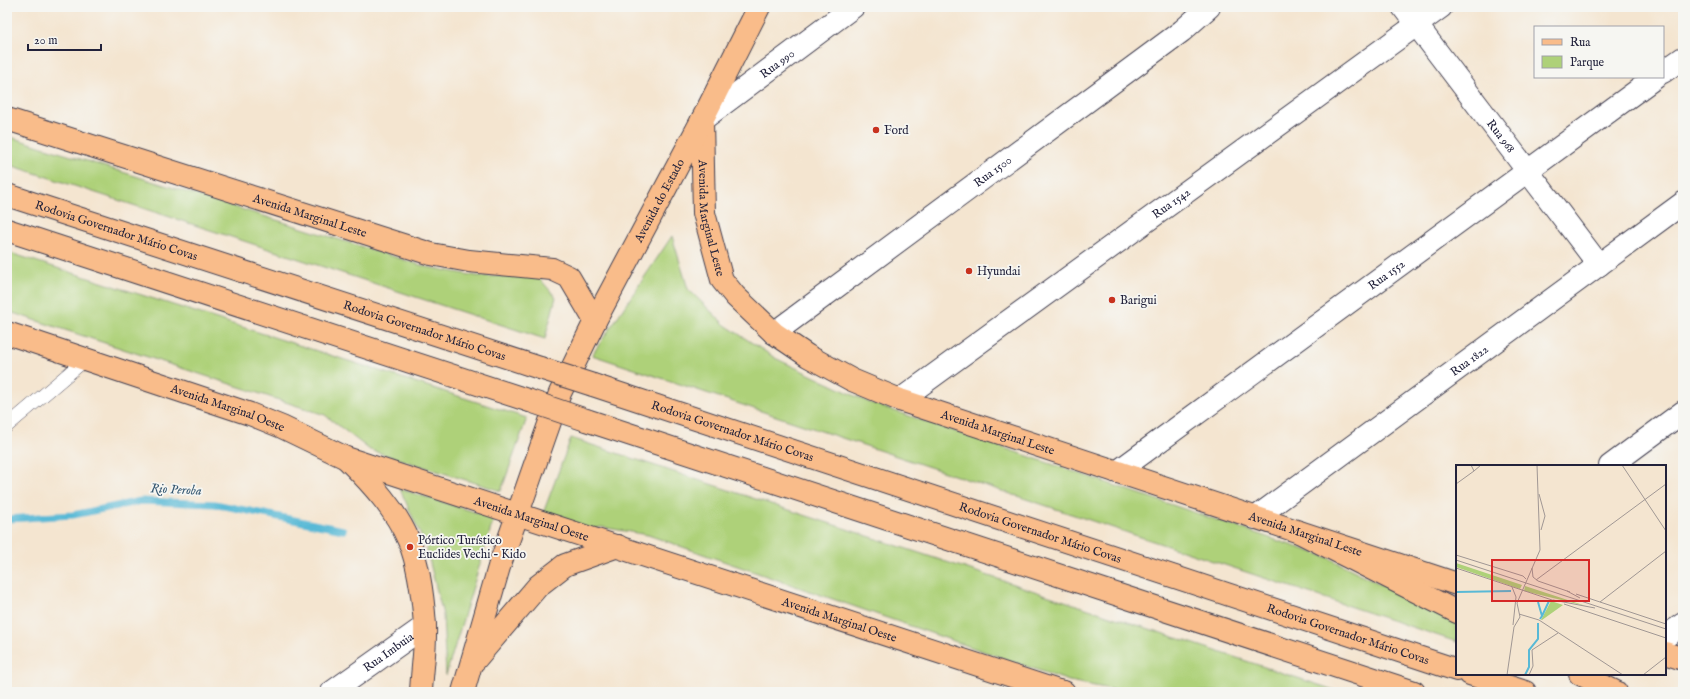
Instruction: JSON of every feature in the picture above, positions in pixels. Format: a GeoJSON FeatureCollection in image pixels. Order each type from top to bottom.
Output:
{"type":"FeatureCollection","features":[{"type":"Feature","properties":{"kind":"main road","name":"Avenida do Estado"},"geometry":{"type":"LineString","coordinates":[[463,692],[499,568],[517,513],[560,394],[595,321],[702,120],[759,7]]}},
{"type":"Feature","properties":{"kind":"main road","name":"Avenida Marginal Leste"},"geometry":{"type":"LineString","coordinates":[[7,119],[431,254],[469,261],[552,269],[569,277],[595,321]]}},
{"type":"Feature","properties":{"kind":"main road","name":"Avenida Marginal Leste"},"geometry":{"type":"LineString","coordinates":[[702,120],[704,213],[722,280],[735,296],[774,333],[808,356],[852,380],[900,400],[1255,518],[1455,582]]}},
{"type":"Feature","properties":{"kind":"main road","name":"Rodovia Governador Mário Covas"},"geometry":{"type":"LineString","coordinates":[[7,195],[593,385],[1456,670]]}},
{"type":"Feature","properties":{"kind":"main road"},"geometry":{"type":"LineString","coordinates":[[7,230],[1414,692]]}},
{"type":"Feature","properties":{"kind":"main road","name":"Avenida Marginal Oeste"},"geometry":{"type":"LineString","coordinates":[[7,333],[250,414],[282,427],[346,458],[1061,692]]}},
{"type":"Feature","properties":{"kind":"main road"},"geometry":{"type":"LineString","coordinates":[[346,458],[374,486],[406,535],[421,586],[425,626],[421,692]]}},
{"type":"Feature","properties":{"kind":"main road"},"geometry":{"type":"LineString","coordinates":[[1299,532],[1456,611]]}},
{"type":"Feature","properties":{"kind":"main road"},"geometry":{"type":"LineString","coordinates":[[470,666],[538,586],[549,577],[565,565],[618,546]]}},
{"type":"Feature","properties":{"kind":"main road"},"geometry":{"type":"LineString","coordinates":[[1666,653],[1683,659]]}},
{"type":"Feature","properties":{"kind":"main road"},"geometry":{"type":"LineString","coordinates":[[1473,675],[1524,692]]}},
{"type":"Feature","properties":{"kind":"main road"},"geometry":{"type":"LineString","coordinates":[[1582,675],[1616,692]]}},
{"type":"Feature","properties":{"kind":"street","name":"Rua 990"},"geometry":{"type":"LineString","coordinates":[[702,120],[853,7]]}},
{"type":"Feature","properties":{"kind":"street","name":"Rua 1500"},"geometry":{"type":"LineString","coordinates":[[774,333],[1182,31],[1209,7]]}},
{"type":"Feature","properties":{"kind":"street","name":"Rua 968"},"geometry":{"type":"LineString","coordinates":[[1403,7],[1599,265]]}},
{"type":"Feature","properties":{"kind":"street","name":"Rua 1542"},"geometry":{"type":"LineString","coordinates":[[900,400],[1441,7]]}},
{"type":"Feature","properties":{"kind":"street"},"geometry":{"type":"LineString","coordinates":[[1664,71],[1683,58]]}},
{"type":"Feature","properties":{"kind":"street","name":"Rua 1552"},"geometry":{"type":"LineString","coordinates":[[1117,472],[1655,78]]}},
{"type":"Feature","properties":{"kind":"street","name":"Rua 1822"},"geometry":{"type":"LineString","coordinates":[[1255,518],[1683,203]]}},
{"type":"Feature","properties":{"kind":"street"},"geometry":{"type":"LineString","coordinates":[[1611,465],[1683,412]]}},
{"type":"Feature","properties":{"kind":"street"},"geometry":{"type":"LineString","coordinates":[[1666,636],[1683,624]]}},
{"type":"Feature","properties":{"kind":"street","name":"Rua Imbuia"},"geometry":{"type":"LineString","coordinates":[[332,692],[425,626]]}},
{"type":"Feature","properties":{"kind":"lane"},"geometry":{"type":"LineString","coordinates":[[7,426],[86,359]]}},
{"type":"Feature","properties":{"kind":"green space"},"geometry":{"type":"Polygon","coordinates":[[[7,136],[427,267],[477,276],[538,277],[556,297],[545,339],[7,164],[7,136]]]}},
{"type":"Feature","properties":{"kind":"green space"},"geometry":{"type":"Polygon","coordinates":[[[672,236],[688,289],[725,325],[775,358],[868,402],[1329,558],[1456,622],[1456,642],[592,355],[672,236]]]}},
{"type":"Feature","properties":{"kind":"green space"},"geometry":{"type":"Polygon","coordinates":[[[7,252],[527,418],[501,491],[370,450],[325,415],[7,311],[7,252]]]}},
{"type":"Feature","properties":{"kind":"green space"},"geometry":{"type":"Polygon","coordinates":[[[571,438],[1340,692],[1126,692],[1069,681],[648,535],[601,527],[568,537],[538,527],[571,438]]]}},
{"type":"Feature","properties":{"kind":"green space"},"geometry":{"type":"Polygon","coordinates":[[[400,489],[494,518],[446,675],[443,615],[426,547],[400,489]]]}},
{"type":"Feature","properties":{"kind":"waterway","name":"Rio Peroba"},"geometry":{"type":"LineString","coordinates":[[7,519],[73,515],[141,501],[215,504],[343,530]]}},
{"type":"Feature","properties":{"kind":"place","name":"Ford"},"geometry":{"type":"Point","coordinates":[876,130]}},
{"type":"Feature","properties":{"kind":"place","name":"Hyundai"},"geometry":{"type":"Point","coordinates":[969,271]}},
{"type":"Feature","properties":{"kind":"place","name":"Barigui"},"geometry":{"type":"Point","coordinates":[1112,300]}},
{"type":"Feature","properties":{"kind":"place","name":"Pórtico Turístico Euclides Vechi - Kido"},"geometry":{"type":"Point","coordinates":[410,547]}}]}
